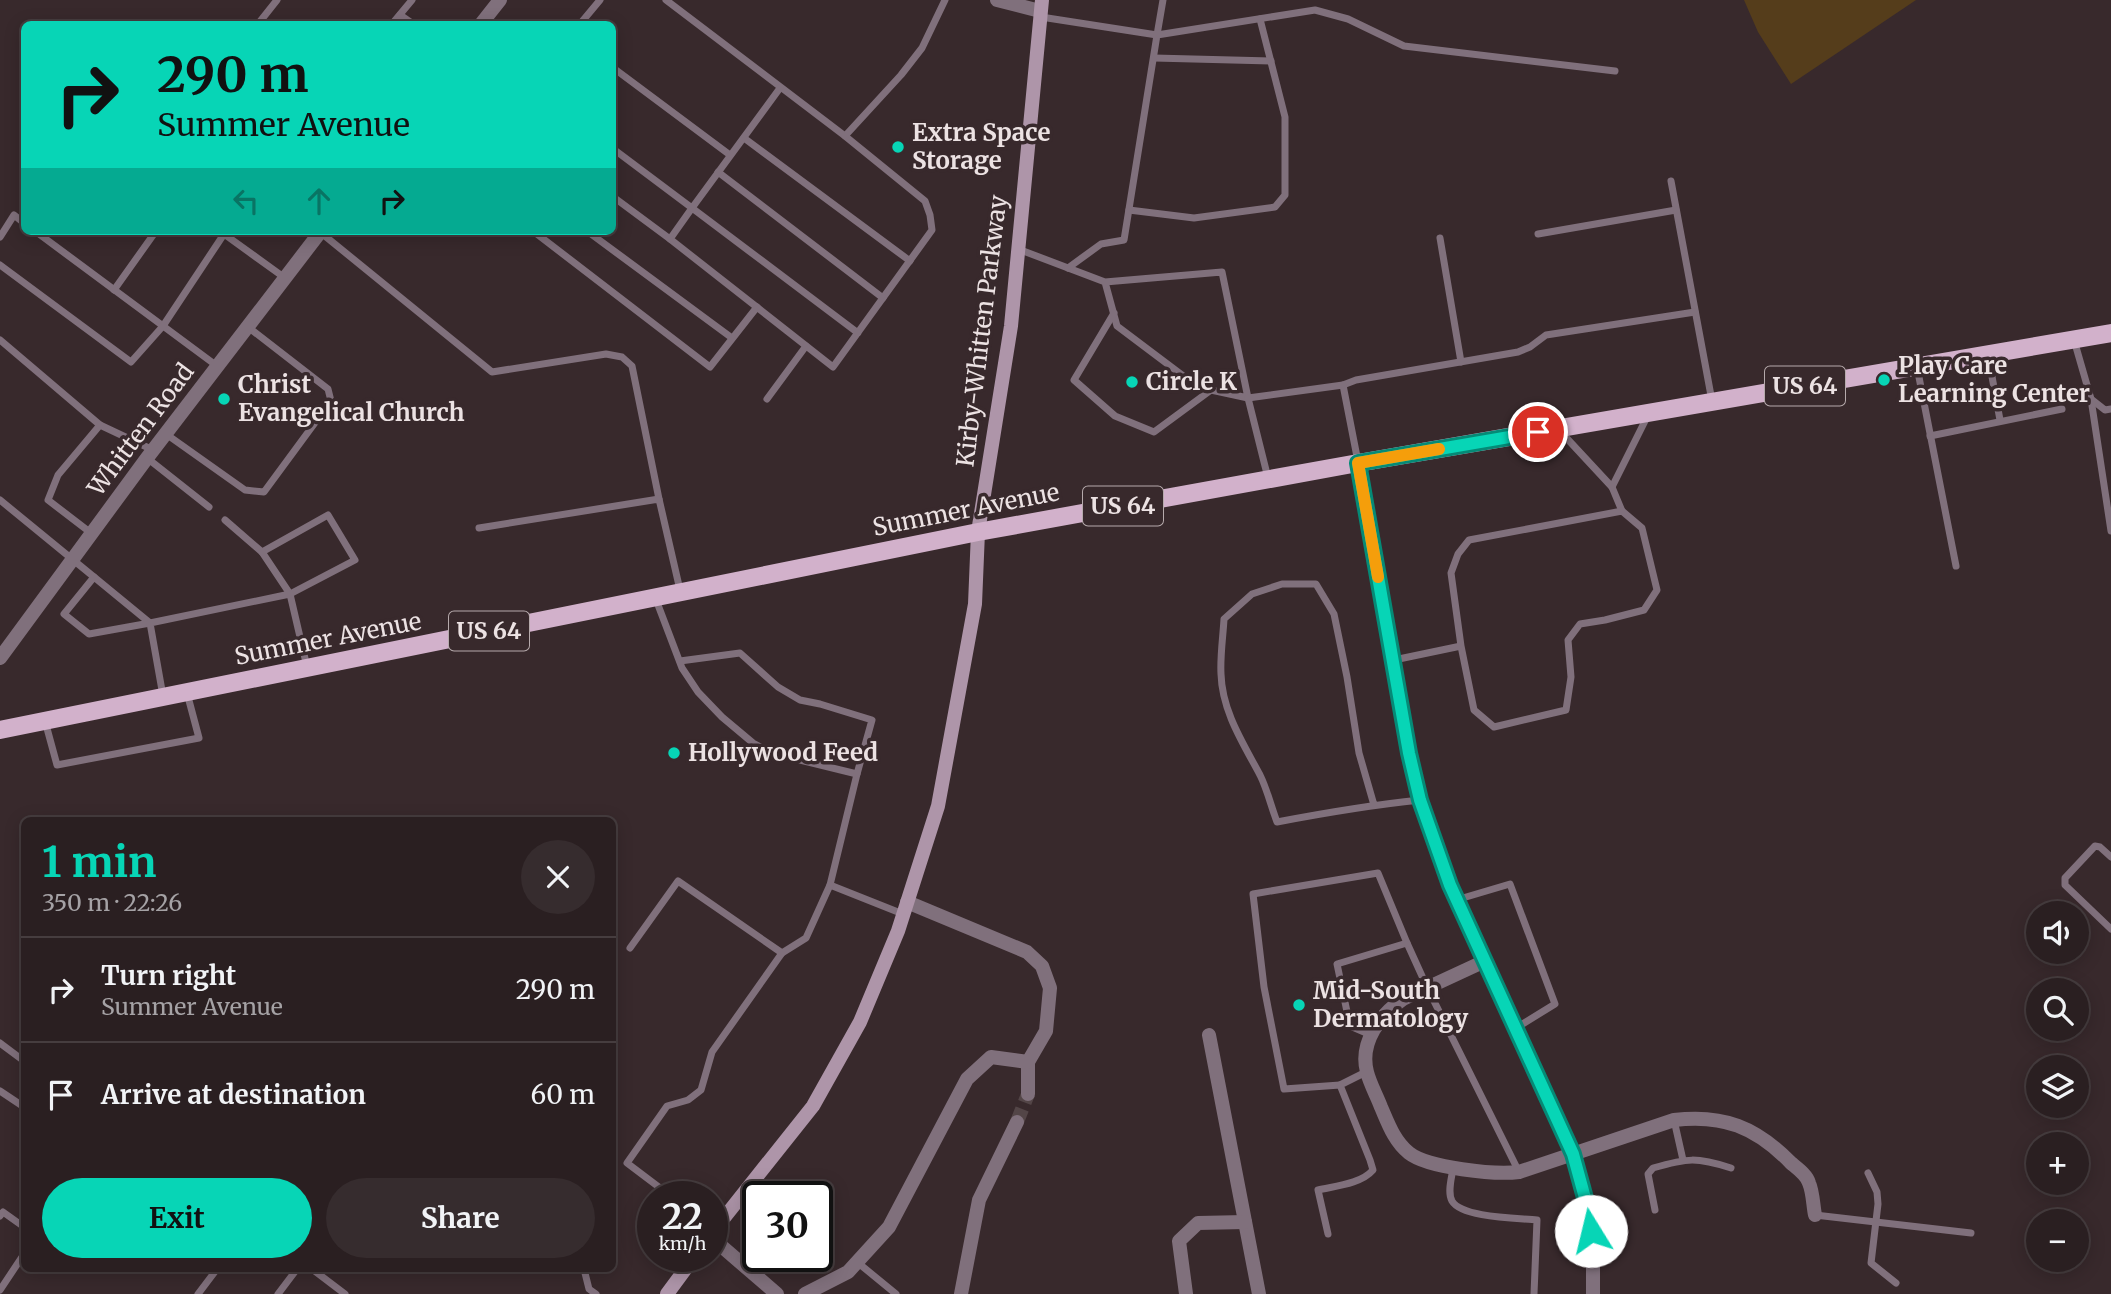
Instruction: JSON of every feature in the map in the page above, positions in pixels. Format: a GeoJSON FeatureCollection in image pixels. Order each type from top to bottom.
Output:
{"type":"FeatureCollection","features":[{"type":"Feature","properties":{"kind":"main road","name":"Kirby-Whitten Parkway"},"geometry":{"type":"LineString","coordinates":[[728,1212],[813,1106],[860,1022],[905,908],[938,806],[975,604],[978,532],[1011,326],[1041,9]]}},
{"type":"Feature","properties":{"kind":"main road","name":"Summer Avenue"},"geometry":{"type":"LineString","coordinates":[[0,730],[978,532],[2111,332]]}},
{"type":"Feature","properties":{"kind":"main road"},"geometry":{"type":"LineString","coordinates":[[667,1294],[683,1272]]}},
{"type":"Feature","properties":{"kind":"street"},"geometry":{"type":"LineString","coordinates":[[483,21],[500,0]]}},
{"type":"Feature","properties":{"kind":"street"},"geometry":{"type":"LineString","coordinates":[[997,0],[1041,9]]}},
{"type":"Feature","properties":{"kind":"street","name":"Whitten Road"},"geometry":{"type":"LineString","coordinates":[[0,658],[150,454],[317,235]]}},
{"type":"Feature","properties":{"kind":"street"},"geometry":{"type":"LineString","coordinates":[[1358,463],[1420,800],[1456,900],[1573,1154],[1588,1209],[1593,1253],[1593,1294]]}},
{"type":"Feature","properties":{"kind":"street"},"geometry":{"type":"LineString","coordinates":[[905,908],[1027,953],[1042,966],[1050,988],[1046,1031],[1028,1062],[1028,1094]]}},
{"type":"Feature","properties":{"kind":"street"},"geometry":{"type":"LineString","coordinates":[[1485,961],[1427,987],[1391,1007],[1372,1035],[1365,1058],[1367,1072],[1392,1132],[1408,1153],[1432,1165],[1505,1174],[1519,1172],[1674,1120],[1697,1117],[1718,1119],[1741,1125],[1766,1141],[1809,1180],[1815,1215]]}},
{"type":"Feature","properties":{"kind":"street"},"geometry":{"type":"LineString","coordinates":[[1209,1035],[1259,1294]]}},
{"type":"Feature","properties":{"kind":"street"},"geometry":{"type":"LineString","coordinates":[[805,1294],[848,1272],[889,1227],[967,1079],[990,1057],[1028,1062]]}},
{"type":"Feature","properties":{"kind":"street"},"geometry":{"type":"LineString","coordinates":[[961,1294],[979,1200],[1017,1122]]}},
{"type":"Feature","properties":{"kind":"street"},"geometry":{"type":"LineString","coordinates":[[1186,1294],[1180,1241],[1198,1223],[1245,1222]]}},
{"type":"Feature","properties":{"kind":"street"},"geometry":{"type":"LineString","coordinates":[[728,1244],[777,1294]]}},
{"type":"Feature","properties":{"kind":"lane"},"geometry":{"type":"LineString","coordinates":[[260,21],[277,0]]}},
{"type":"Feature","properties":{"kind":"lane"},"geometry":{"type":"LineString","coordinates":[[395,21],[412,0]]}},
{"type":"Feature","properties":{"kind":"lane"},"geometry":{"type":"LineString","coordinates":[[582,21],[600,0]]}},
{"type":"Feature","properties":{"kind":"lane"},"geometry":{"type":"LineString","coordinates":[[616,199],[833,367],[932,230],[925,201],[845,136],[666,0]]}},
{"type":"Feature","properties":{"kind":"lane"},"geometry":{"type":"LineString","coordinates":[[845,136],[922,48],[945,0]]}},
{"type":"Feature","properties":{"kind":"lane"},"geometry":{"type":"LineString","coordinates":[[1068,268],[1101,244],[1124,240],[1163,0]]}},
{"type":"Feature","properties":{"kind":"lane"},"geometry":{"type":"LineString","coordinates":[[1041,9],[1157,35],[1315,10],[1348,19],[1404,46],[1615,71]]}},
{"type":"Feature","properties":{"kind":"lane"},"geometry":{"type":"LineString","coordinates":[[400,15],[409,21]]}},
{"type":"Feature","properties":{"kind":"lane"},"geometry":{"type":"LineString","coordinates":[[1129,210],[1194,218],[1275,207],[1284,195],[1285,117],[1260,19]]}},
{"type":"Feature","properties":{"kind":"lane"},"geometry":{"type":"LineString","coordinates":[[1154,58],[1271,61]]}},
{"type":"Feature","properties":{"kind":"lane"},"geometry":{"type":"LineString","coordinates":[[616,70],[730,155]]}},
{"type":"Feature","properties":{"kind":"lane"},"geometry":{"type":"LineString","coordinates":[[670,239],[780,88]]}},
{"type":"Feature","properties":{"kind":"lane"},"geometry":{"type":"LineString","coordinates":[[744,138],[910,261]]}},
{"type":"Feature","properties":{"kind":"lane"},"geometry":{"type":"LineString","coordinates":[[616,151],[858,333]]}},
{"type":"Feature","properties":{"kind":"lane"},"geometry":{"type":"LineString","coordinates":[[718,172],[883,298]]}},
{"type":"Feature","properties":{"kind":"lane"},"geometry":{"type":"LineString","coordinates":[[1671,181],[1712,402]]}},
{"type":"Feature","properties":{"kind":"lane"},"geometry":{"type":"LineString","coordinates":[[1538,234],[1676,211]]}},
{"type":"Feature","properties":{"kind":"lane"},"geometry":{"type":"LineString","coordinates":[[0,237],[13,215],[21,221]]}},
{"type":"Feature","properties":{"kind":"lane"},"geometry":{"type":"LineString","coordinates":[[40,235],[218,366]]}},
{"type":"Feature","properties":{"kind":"lane"},"geometry":{"type":"LineString","coordinates":[[114,290],[153,235]]}},
{"type":"Feature","properties":{"kind":"lane"},"geometry":{"type":"LineString","coordinates":[[0,265],[131,362],[163,326],[223,235]]}},
{"type":"Feature","properties":{"kind":"lane"},"geometry":{"type":"LineString","coordinates":[[229,235],[285,278]]}},
{"type":"Feature","properties":{"kind":"lane"},"geometry":{"type":"LineString","coordinates":[[325,235],[492,372],[606,354],[622,357],[632,366],[680,591]]}},
{"type":"Feature","properties":{"kind":"lane"},"geometry":{"type":"LineString","coordinates":[[538,235],[709,367],[757,307]]}},
{"type":"Feature","properties":{"kind":"lane"},"geometry":{"type":"LineString","coordinates":[[592,235],[732,338]]}},
{"type":"Feature","properties":{"kind":"lane"},"geometry":{"type":"LineString","coordinates":[[1440,238],[1461,362]]}},
{"type":"Feature","properties":{"kind":"lane"},"geometry":{"type":"LineString","coordinates":[[1018,248],[1105,282],[1222,272],[1268,479]]}},
{"type":"Feature","properties":{"kind":"lane"},"geometry":{"type":"LineString","coordinates":[[1105,282],[1117,326],[1194,384],[1248,398],[1343,385],[1356,380],[1518,352],[1546,335],[1695,312]]}},
{"type":"Feature","properties":{"kind":"lane"},"geometry":{"type":"LineString","coordinates":[[1114,313],[1074,380],[1115,416],[1154,432],[1211,390]]}},
{"type":"Feature","properties":{"kind":"lane"},"geometry":{"type":"LineString","coordinates":[[166,433],[245,490],[264,492],[331,401],[328,388],[248,327]]}},
{"type":"Feature","properties":{"kind":"lane"},"geometry":{"type":"LineString","coordinates":[[2074,339],[2091,399],[2111,531]]}},
{"type":"Feature","properties":{"kind":"lane"},"geometry":{"type":"LineString","coordinates":[[0,340],[100,425],[150,454],[209,507]]}},
{"type":"Feature","properties":{"kind":"lane"},"geometry":{"type":"LineString","coordinates":[[767,399],[806,346]]}},
{"type":"Feature","properties":{"kind":"lane"},"geometry":{"type":"LineString","coordinates":[[1988,355],[2000,420]]}},
{"type":"Feature","properties":{"kind":"lane"},"geometry":{"type":"LineString","coordinates":[[1917,366],[1956,566]]}},
{"type":"Feature","properties":{"kind":"lane"},"geometry":{"type":"LineString","coordinates":[[1343,385],[1358,463]]}},
{"type":"Feature","properties":{"kind":"lane"},"geometry":{"type":"LineString","coordinates":[[2091,399],[2105,410],[2111,409]]}},
{"type":"Feature","properties":{"kind":"lane"},"geometry":{"type":"LineString","coordinates":[[1930,436],[2062,409]]}},
{"type":"Feature","properties":{"kind":"lane"},"geometry":{"type":"LineString","coordinates":[[1612,487],[1648,413]]}},
{"type":"Feature","properties":{"kind":"lane"},"geometry":{"type":"LineString","coordinates":[[92,533],[48,500],[58,475],[100,425]]}},
{"type":"Feature","properties":{"kind":"lane"},"geometry":{"type":"LineString","coordinates":[[1557,428],[1612,487],[1622,511],[1642,528],[1657,590],[1644,610],[1580,624],[1568,640],[1571,677],[1566,710],[1494,727],[1474,710],[1461,646],[1451,573],[1458,554],[1469,540],[1622,511]]}},
{"type":"Feature","properties":{"kind":"lane"},"geometry":{"type":"LineString","coordinates":[[479,528],[659,499]]}},
{"type":"Feature","properties":{"kind":"lane"},"geometry":{"type":"LineString","coordinates":[[0,500],[150,622],[163,697]]}},
{"type":"Feature","properties":{"kind":"lane"},"geometry":{"type":"LineString","coordinates":[[94,576],[64,614],[89,634],[290,594],[355,560],[328,514],[262,552]]}},
{"type":"Feature","properties":{"kind":"lane"},"geometry":{"type":"LineString","coordinates":[[225,520],[262,552],[290,594],[308,668]]}},
{"type":"Feature","properties":{"kind":"lane"},"geometry":{"type":"LineString","coordinates":[[1374,805],[1359,753],[1334,614],[1316,584],[1282,584],[1252,594],[1224,619],[1220,676],[1234,726],[1261,777],[1277,821],[1420,800]]}},
{"type":"Feature","properties":{"kind":"lane"},"geometry":{"type":"LineString","coordinates":[[656,597],[680,661],[698,692],[722,717],[753,743],[771,753],[857,774]]}},
{"type":"Feature","properties":{"kind":"lane"},"geometry":{"type":"LineString","coordinates":[[1393,660],[1461,646]]}},
{"type":"Feature","properties":{"kind":"lane"},"geometry":{"type":"LineString","coordinates":[[651,1181],[627,1163],[667,1106],[688,1100],[701,1090],[712,1052],[782,953],[806,938],[830,885],[872,720],[800,700],[778,687],[740,653],[680,661]]}},
{"type":"Feature","properties":{"kind":"lane"},"geometry":{"type":"LineString","coordinates":[[45,721],[57,765],[199,738],[187,692]]}},
{"type":"Feature","properties":{"kind":"lane"},"geometry":{"type":"LineString","coordinates":[[2111,858],[2100,847],[2095,846],[2065,878],[2065,886],[2111,929]]}},
{"type":"Feature","properties":{"kind":"lane"},"geometry":{"type":"LineString","coordinates":[[1367,1072],[1340,1085],[1284,1088],[1264,987],[1253,894],[1378,873],[1427,987],[1519,1172]]}},
{"type":"Feature","properties":{"kind":"lane"},"geometry":{"type":"LineString","coordinates":[[630,948],[678,881],[782,953]]}},
{"type":"Feature","properties":{"kind":"lane"},"geometry":{"type":"LineString","coordinates":[[1456,900],[1510,884],[1555,1004],[1516,1028]]}},
{"type":"Feature","properties":{"kind":"lane"},"geometry":{"type":"LineString","coordinates":[[830,885],[905,908]]}},
{"type":"Feature","properties":{"kind":"lane"},"geometry":{"type":"LineString","coordinates":[[1372,1035],[1350,1026],[1337,964],[1407,943]]}},
{"type":"Feature","properties":{"kind":"lane"},"geometry":{"type":"LineString","coordinates":[[0,1043],[21,1058]]}},
{"type":"Feature","properties":{"kind":"lane"},"geometry":{"type":"LineString","coordinates":[[1328,1234],[1318,1191],[1361,1179],[1373,1170],[1340,1085]]}},
{"type":"Feature","properties":{"kind":"lane"},"geometry":{"type":"LineString","coordinates":[[0,1091],[21,1105]]}},
{"type":"Feature","properties":{"kind":"lane"},"geometry":{"type":"LineString","coordinates":[[1674,1120],[1683,1160]]}},
{"type":"Feature","properties":{"kind":"lane"},"geometry":{"type":"LineString","coordinates":[[1655,1210],[1648,1174],[1653,1168],[1683,1160],[1704,1159],[1731,1168]]}},
{"type":"Feature","properties":{"kind":"lane"},"geometry":{"type":"LineString","coordinates":[[1453,1167],[1450,1195],[1459,1208],[1471,1212],[1537,1220],[1534,1294]]}},
{"type":"Feature","properties":{"kind":"lane"},"geometry":{"type":"LineString","coordinates":[[1867,1173],[1877,1192],[1878,1204],[1871,1263],[1896,1283]]}},
{"type":"Feature","properties":{"kind":"lane"},"geometry":{"type":"LineString","coordinates":[[0,1216],[3,1212],[21,1225]]}},
{"type":"Feature","properties":{"kind":"lane"},"geometry":{"type":"LineString","coordinates":[[1815,1215],[1971,1234]]}},
{"type":"Feature","properties":{"kind":"lane"},"geometry":{"type":"LineString","coordinates":[[0,1290],[21,1258]]}},
{"type":"Feature","properties":{"kind":"lane"},"geometry":{"type":"LineString","coordinates":[[857,1262],[896,1294]]}},
{"type":"Feature","properties":{"kind":"lane"},"geometry":{"type":"LineString","coordinates":[[198,1294],[215,1272]]}},
{"type":"Feature","properties":{"kind":"lane"},"geometry":{"type":"LineString","coordinates":[[278,1294],[295,1272]]}},
{"type":"Feature","properties":{"kind":"lane"},"geometry":{"type":"LineString","coordinates":[[316,1272],[345,1294]]}},
{"type":"Feature","properties":{"kind":"lane"},"geometry":{"type":"LineString","coordinates":[[584,1272],[590,1292]]}},
{"type":"Feature","properties":{"kind":"shaded area"},"geometry":{"type":"Polygon","coordinates":[[[1744,0],[1916,0],[1791,84],[1758,32],[1744,0]]]}},
{"type":"Feature","properties":{"kind":"tunnel"},"geometry":{"type":"LineString","coordinates":[[1017,1122],[1028,1094]]}},
{"type":"Feature","properties":{"kind":"slow traffic"},"geometry":{"type":"LineString","coordinates":[[1378,577],[1358,463],[1439,449]]}},
{"type":"Feature","properties":{"kind":"place","name":"Extra Space Storage"},"geometry":{"type":"Point","coordinates":[898,147]}},
{"type":"Feature","properties":{"kind":"place","name":"Play Care Learning Center"},"geometry":{"type":"Point","coordinates":[1884,380]}},
{"type":"Feature","properties":{"kind":"place","name":"Circle K"},"geometry":{"type":"Point","coordinates":[1132,382]}},
{"type":"Feature","properties":{"kind":"place","name":"Christ Evangelical Church"},"geometry":{"type":"Point","coordinates":[224,399]}},
{"type":"Feature","properties":{"kind":"place","name":"Hollywood Feed"},"geometry":{"type":"Point","coordinates":[674,753]}},
{"type":"Feature","properties":{"kind":"place","name":"Mid-South Dermatology"},"geometry":{"type":"Point","coordinates":[1299,1005]}},
{"type":"Feature","properties":{"kind":"route"},"geometry":{"type":"LineString","coordinates":[[1538,432],[1358,463],[1409,753],[1420,800],[1464,918],[1573,1154],[1582,1182],[1591,1231]]}}]}
